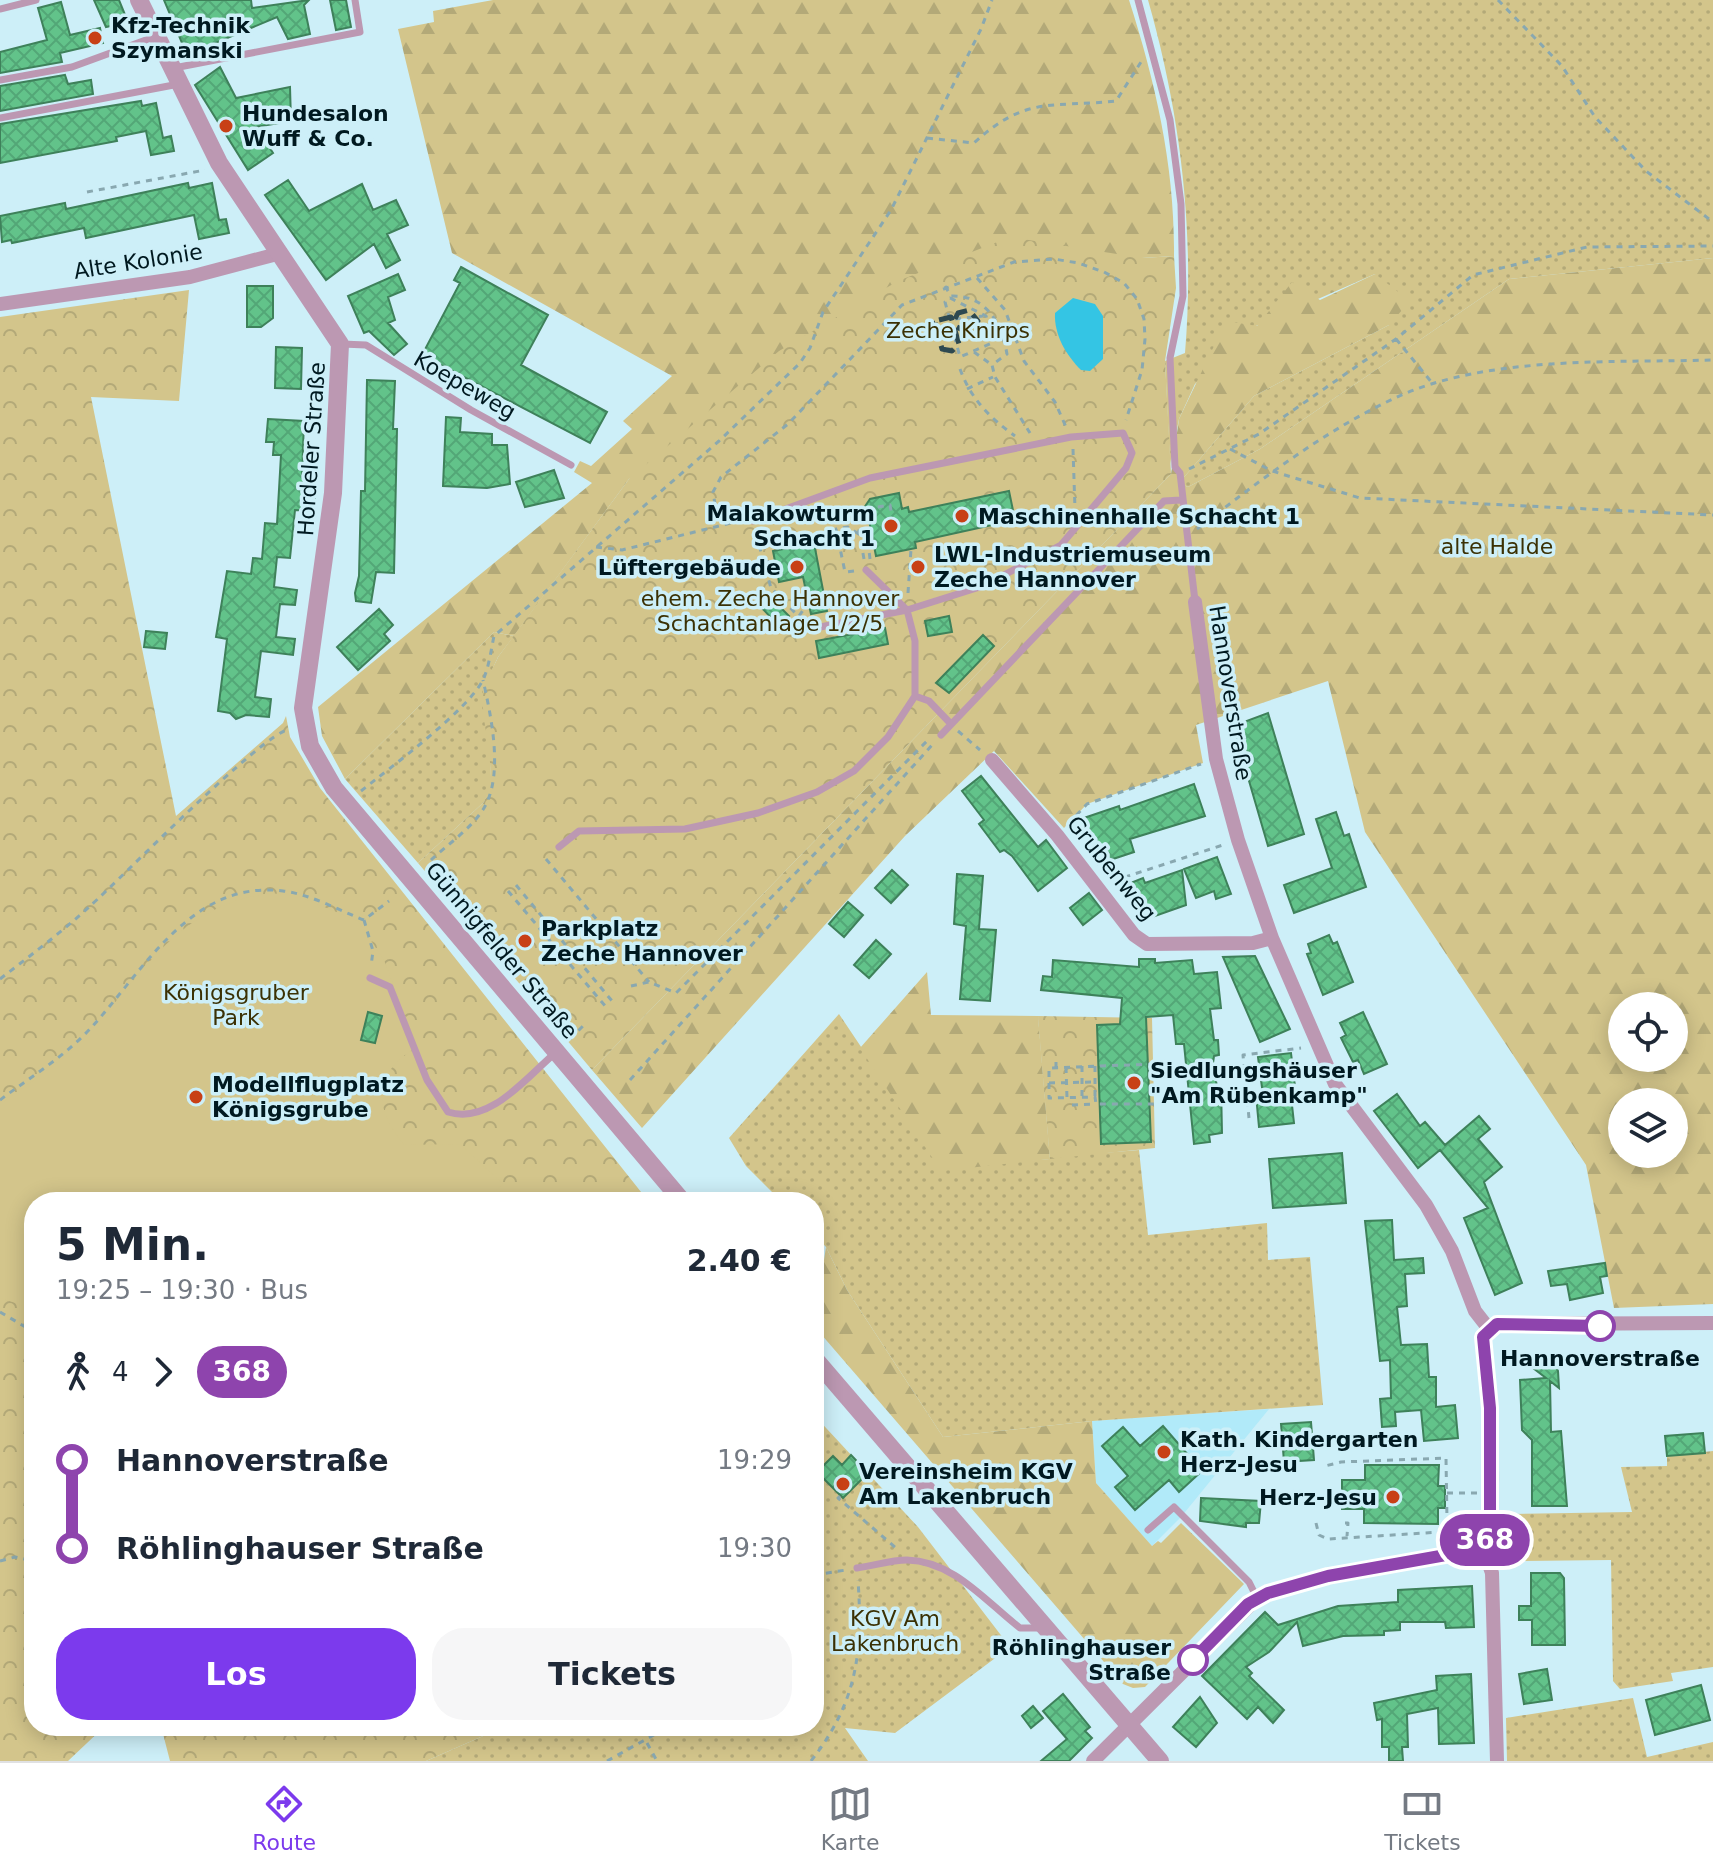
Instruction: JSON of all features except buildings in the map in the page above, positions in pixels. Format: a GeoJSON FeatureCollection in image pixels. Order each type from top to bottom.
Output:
{"type":"FeatureCollection","features":[{"type":"Feature","properties":{"kind":"street","name":"Hordeler Straße"},"geometry":{"type":"LineString","coordinates":[[139,0],[219,163],[340,344],[332,508],[304,718]]}},
{"type":"Feature","properties":{"kind":"street","name":"Alte Kolonie"},"geometry":{"type":"LineString","coordinates":[[0,304],[190,277],[281,253]]}},
{"type":"Feature","properties":{"kind":"street","name":"Hannoverstraße"},"geometry":{"type":"LineString","coordinates":[[1195,602],[1216,759],[1238,840],[1272,938],[1317,1046],[1354,1114],[1426,1205],[1452,1251],[1475,1311],[1489,1329]]}},
{"type":"Feature","properties":{"kind":"street","name":"Günnigfelder Straße"},"geometry":{"type":"LineString","coordinates":[[304,718],[310,746],[347,803],[674,1192]]}},
{"type":"Feature","properties":{"kind":"street","name":"Grubenweg"},"geometry":{"type":"LineString","coordinates":[[992,760],[1057,835],[1134,935],[1147,944],[1253,943],[1272,938]]}},
{"type":"Feature","properties":{"kind":"street"},"geometry":{"type":"LineString","coordinates":[[1093,1761],[1257,1598],[1328,1576],[1474,1550],[1482,1545],[1490,1526],[1490,1408],[1483,1337],[1489,1329],[1497,1324],[1713,1323]]}},
{"type":"Feature","properties":{"kind":"street"},"geometry":{"type":"LineString","coordinates":[[824,1370],[1160,1761]]}},
{"type":"Feature","properties":{"kind":"street"},"geometry":{"type":"LineString","coordinates":[[1482,1545],[1492,1573],[1497,1761]]}},
{"type":"Feature","properties":{"kind":"lane"},"geometry":{"type":"LineString","coordinates":[[0,9],[36,0]]}},
{"type":"Feature","properties":{"kind":"lane"},"geometry":{"type":"LineString","coordinates":[[0,118],[54,108],[360,32],[355,0]]}},
{"type":"Feature","properties":{"kind":"lane","name":"Hannoverstraße"},"geometry":{"type":"LineString","coordinates":[[1138,0],[1170,120],[1181,204],[1183,296],[1170,358],[1175,467],[1180,473],[1195,602]]}},
{"type":"Feature","properties":{"kind":"lane"},"geometry":{"type":"LineString","coordinates":[[0,80],[72,67],[156,37]]}},
{"type":"Feature","properties":{"kind":"lane","name":"Koepeweg"},"geometry":{"type":"LineString","coordinates":[[340,344],[366,345],[458,402],[571,465]]}},
{"type":"Feature","properties":{"kind":"lane"},"geometry":{"type":"LineString","coordinates":[[753,521],[870,478],[1071,437],[1123,433],[1132,453],[1126,468],[1061,545],[983,586],[907,610],[810,629]]}},
{"type":"Feature","properties":{"kind":"lane"},"geometry":{"type":"LineString","coordinates":[[941,735],[954,727],[1164,501],[1181,500]]}},
{"type":"Feature","properties":{"kind":"lane"},"geometry":{"type":"LineString","coordinates":[[559,847],[579,831],[685,829],[758,813],[817,792],[854,771],[888,737],[915,696],[915,641],[907,610],[866,570]]}},
{"type":"Feature","properties":{"kind":"lane"},"geometry":{"type":"LineString","coordinates":[[915,696],[929,701],[954,727]]}},
{"type":"Feature","properties":{"kind":"lane"},"geometry":{"type":"LineString","coordinates":[[370,978],[390,987],[427,1080],[448,1112],[464,1117],[483,1113],[556,1053]]}},
{"type":"Feature","properties":{"kind":"lane"},"geometry":{"type":"LineString","coordinates":[[1148,1530],[1174,1507],[1249,1582],[1257,1598]]}},
{"type":"Feature","properties":{"kind":"lane"},"geometry":{"type":"LineString","coordinates":[[857,1568],[908,1560],[937,1566],[963,1580],[1020,1628],[1046,1627]]}},
{"type":"Feature","properties":{"kind":"path"},"geometry":{"type":"LineString","coordinates":[[431,860],[483,811],[490,796],[492,736],[483,680],[494,636],[719,441],[800,363],[810,348],[823,312],[891,210],[981,29],[992,0]]}},
{"type":"Feature","properties":{"kind":"path"},"geometry":{"type":"LineString","coordinates":[[1498,0],[1562,66],[1595,117],[1646,171],[1713,222]]}},
{"type":"Feature","properties":{"kind":"path"},"geometry":{"type":"LineString","coordinates":[[927,138],[974,143],[998,121],[1034,105],[1116,101],[1152,46]]}},
{"type":"Feature","properties":{"kind":"path"},"geometry":{"type":"LineString","coordinates":[[87,192],[204,171],[219,163]]}},
{"type":"Feature","properties":{"kind":"path"},"geometry":{"type":"LineString","coordinates":[[1180,473],[1259,434],[1396,339],[1473,275],[1587,247],[1713,246]]}},
{"type":"Feature","properties":{"kind":"path"},"geometry":{"type":"LineString","coordinates":[[735,522],[716,510],[713,492],[721,477],[788,424],[902,305],[1014,262],[1054,259],[1104,272],[1124,283],[1137,299],[1144,319],[1142,370],[1123,433]]}},
{"type":"Feature","properties":{"kind":"path"},"geometry":{"type":"LineString","coordinates":[[977,278],[1005,310],[1024,361],[1055,402],[1071,437],[1075,506],[1069,536]]}},
{"type":"Feature","properties":{"kind":"path"},"geometry":{"type":"LineString","coordinates":[[945,286],[951,296],[966,296],[993,314],[1007,354],[992,365]]}},
{"type":"Feature","properties":{"kind":"path"},"geometry":{"type":"LineString","coordinates":[[950,298],[986,316],[994,342],[960,357],[945,302],[950,298]]}},
{"type":"Feature","properties":{"kind":"path"},"geometry":{"type":"LineString","coordinates":[[955,319],[986,316]]}},
{"type":"Feature","properties":{"kind":"path"},"geometry":{"type":"LineString","coordinates":[[957,327],[989,327]]}},
{"type":"Feature","properties":{"kind":"path"},"geometry":{"type":"LineString","coordinates":[[1396,339],[1433,384]]}},
{"type":"Feature","properties":{"kind":"path"},"geometry":{"type":"LineString","coordinates":[[974,352],[992,365],[995,377],[1037,444]]}},
{"type":"Feature","properties":{"kind":"path"},"geometry":{"type":"LineString","coordinates":[[1187,537],[1272,471],[1395,398],[1433,384],[1491,370],[1586,363],[1713,360]]}},
{"type":"Feature","properties":{"kind":"path"},"geometry":{"type":"LineString","coordinates":[[960,369],[967,389],[990,417],[1027,445]]}},
{"type":"Feature","properties":{"kind":"path"},"geometry":{"type":"LineString","coordinates":[[967,389],[995,377]]}},
{"type":"Feature","properties":{"kind":"path"},"geometry":{"type":"LineString","coordinates":[[1230,449],[1272,471],[1360,498],[1713,515]]}},
{"type":"Feature","properties":{"kind":"path"},"geometry":{"type":"LineString","coordinates":[[870,556],[870,537],[865,519],[871,508],[890,505],[891,511]]}},
{"type":"Feature","properties":{"kind":"path"},"geometry":{"type":"LineString","coordinates":[[860,535],[848,527],[836,529],[845,572],[866,570],[860,535],[857,520],[865,519]]}},
{"type":"Feature","properties":{"kind":"path"},"geometry":{"type":"LineString","coordinates":[[596,547],[622,550],[735,522],[753,521]]}},
{"type":"Feature","properties":{"kind":"path"},"geometry":{"type":"LineString","coordinates":[[757,540],[771,588],[810,629]]}},
{"type":"Feature","properties":{"kind":"path"},"geometry":{"type":"LineString","coordinates":[[907,610],[911,549]]}},
{"type":"Feature","properties":{"kind":"path"},"geometry":{"type":"LineString","coordinates":[[763,562],[775,561]]}},
{"type":"Feature","properties":{"kind":"path"},"geometry":{"type":"LineString","coordinates":[[799,616],[808,603]]}},
{"type":"Feature","properties":{"kind":"path"},"geometry":{"type":"LineString","coordinates":[[347,803],[409,753],[483,680]]}},
{"type":"Feature","properties":{"kind":"path"},"geometry":{"type":"LineString","coordinates":[[954,727],[992,760]]}},
{"type":"Feature","properties":{"kind":"path"},"geometry":{"type":"LineString","coordinates":[[546,859],[649,982],[676,993],[936,732],[941,735],[630,1080]]}},
{"type":"Feature","properties":{"kind":"path"},"geometry":{"type":"LineString","coordinates":[[0,979],[89,908],[273,737]]}},
{"type":"Feature","properties":{"kind":"path"},"geometry":{"type":"LineString","coordinates":[[1057,835],[1087,804],[1216,759]]}},
{"type":"Feature","properties":{"kind":"path"},"geometry":{"type":"LineString","coordinates":[[1097,886],[1238,840]]}},
{"type":"Feature","properties":{"kind":"path"},"geometry":{"type":"LineString","coordinates":[[516,885],[612,1001]]}},
{"type":"Feature","properties":{"kind":"path"},"geometry":{"type":"LineString","coordinates":[[0,1100],[88,1031],[139,967],[195,915],[234,897],[282,891],[364,920]]}},
{"type":"Feature","properties":{"kind":"path"},"geometry":{"type":"LineString","coordinates":[[508,891],[606,1007]]}},
{"type":"Feature","properties":{"kind":"path"},"geometry":{"type":"LineString","coordinates":[[364,920],[389,901]]}},
{"type":"Feature","properties":{"kind":"path"},"geometry":{"type":"LineString","coordinates":[[364,920],[373,951],[370,978]]}},
{"type":"Feature","properties":{"kind":"path"},"geometry":{"type":"LineString","coordinates":[[540,929],[547,923]]}},
{"type":"Feature","properties":{"kind":"path"},"geometry":{"type":"LineString","coordinates":[[558,949],[564,944]]}},
{"type":"Feature","properties":{"kind":"path"},"geometry":{"type":"LineString","coordinates":[[583,979],[589,974]]}},
{"type":"Feature","properties":{"kind":"path"},"geometry":{"type":"LineString","coordinates":[[631,986],[649,982]]}},
{"type":"Feature","properties":{"kind":"path"},"geometry":{"type":"LineString","coordinates":[[556,1053],[587,1022]]}},
{"type":"Feature","properties":{"kind":"path"},"geometry":{"type":"LineString","coordinates":[[1249,1118],[1243,1055],[1317,1046]]}},
{"type":"Feature","properties":{"kind":"path"},"geometry":{"type":"LineString","coordinates":[[1056,1059],[1056,1068]]}},
{"type":"Feature","properties":{"kind":"path"},"geometry":{"type":"LineString","coordinates":[[1095,1097],[1049,1098],[1049,1068],[1154,1064]]}},
{"type":"Feature","properties":{"kind":"path"},"geometry":{"type":"LineString","coordinates":[[1082,1066],[1086,1105]]}},
{"type":"Feature","properties":{"kind":"path"},"geometry":{"type":"LineString","coordinates":[[1095,1066],[1096,1104]]}},
{"type":"Feature","properties":{"kind":"path"},"geometry":{"type":"LineString","coordinates":[[1066,1067],[1067,1098]]}},
{"type":"Feature","properties":{"kind":"path"},"geometry":{"type":"LineString","coordinates":[[1049,1083],[1096,1082]]}},
{"type":"Feature","properties":{"kind":"path"},"geometry":{"type":"LineString","coordinates":[[1072,1105],[1156,1104]]}},
{"type":"Feature","properties":{"kind":"path"},"geometry":{"type":"LineString","coordinates":[[0,1312],[24,1326]]}},
{"type":"Feature","properties":{"kind":"path"},"geometry":{"type":"LineString","coordinates":[[1316,1523],[1319,1535],[1328,1539],[1441,1532],[1447,1521],[1446,1458],[1341,1462],[1325,1466]]}},
{"type":"Feature","properties":{"kind":"path"},"geometry":{"type":"LineString","coordinates":[[1447,1493],[1474,1493]]}},
{"type":"Feature","properties":{"kind":"path"},"geometry":{"type":"LineString","coordinates":[[840,1496],[838,1498],[908,1560]]}},
{"type":"Feature","properties":{"kind":"path"},"geometry":{"type":"LineString","coordinates":[[1345,1523],[1348,1523],[1347,1537]]}},
{"type":"Feature","properties":{"kind":"path"},"geometry":{"type":"LineString","coordinates":[[0,1561],[15,1557],[24,1559]]}},
{"type":"Feature","properties":{"kind":"path"},"geometry":{"type":"LineString","coordinates":[[811,1761],[832,1734],[856,1674],[861,1641],[857,1568],[824,1573]]}},
{"type":"Feature","properties":{"kind":"path"},"geometry":{"type":"LineString","coordinates":[[607,1761],[655,1736]]}},
{"type":"Feature","properties":{"kind":"path"},"geometry":{"type":"LineString","coordinates":[[646,1742],[657,1761]]}},
{"type":"Feature","properties":{"kind":"shaded area","name":"Kath. Kindergarten Herz-Jesu"},"geometry":{"type":"Polygon","coordinates":[[[1269,1409],[1181,1517],[1152,1546],[1096,1483],[1092,1421],[1269,1409]]]}},
{"type":"Feature","properties":{"kind":"green space","name":"Zeche Knirps"},"geometry":{"type":"Polygon","coordinates":[[[493,0],[1129,0],[1148,63],[1162,126],[1171,191],[1174,256],[1142,258],[629,479],[514,636],[494,632],[345,779],[322,736],[318,707],[592,483],[574,472],[580,461],[591,466],[632,429],[623,421],[672,376],[452,253],[398,29],[434,22],[433,11],[493,0]]]}},
{"type":"Feature","properties":{"kind":"green space"},"geometry":{"type":"Polygon","coordinates":[[[1148,0],[1713,0],[1713,258],[1509,279],[1260,449],[1188,487],[1179,483],[1254,396],[1389,325],[1375,274],[1256,326],[1195,384],[1179,419],[1170,464],[1165,361],[1185,353],[1188,308],[1186,219],[1177,131],[1148,0]]]}},
{"type":"Feature","properties":{"kind":"green space","name":"ehem. Zeche Hannover Schachtanlage 1/2/5"},"geometry":{"type":"Polygon","coordinates":[[[1010,237],[1142,258],[1174,256],[1176,288],[1165,361],[1171,474],[592,1070],[418,863],[484,802],[490,761],[483,691],[489,674],[498,657],[629,479],[779,351],[898,281],[1010,237]]]}},
{"type":"Feature","properties":{"kind":"green space","name":"alte Halde"},"geometry":{"type":"Polygon","coordinates":[[[1713,258],[1713,1304],[1614,1308],[1586,1165],[1365,832],[1328,681],[1196,725],[1203,763],[1087,804],[1064,828],[994,751],[905,836],[642,1128],[592,1070],[1171,474],[1179,419],[1226,321],[1257,326],[1292,282],[1320,300],[1375,274],[1410,301],[1389,325],[1254,396],[1179,483],[1188,487],[1260,449],[1509,279],[1713,258]]]}},
{"type":"Feature","properties":{"kind":"green space","name":"Königsgruber Park"},"geometry":{"type":"Polygon","coordinates":[[[189,290],[179,401],[91,397],[176,816],[283,723],[286,716],[290,737],[320,788],[641,1192],[24,1192],[24,1736],[94,1736],[68,1761],[0,1761],[0,317],[189,290]]]}},
{"type":"Feature","properties":{"kind":"green space"},"geometry":{"type":"Polygon","coordinates":[[[494,632],[514,636],[498,657],[483,690],[491,749],[490,789],[484,802],[418,863],[345,779],[494,632]]]}},
{"type":"Feature","properties":{"kind":"green space","name":"Modellflugplatz Königsgrube"},"geometry":{"type":"Polygon","coordinates":[[[270,893],[298,896],[358,921],[384,960],[417,1047],[402,1057],[385,1080],[383,1104],[394,1131],[404,1145],[460,1144],[503,1184],[495,1192],[24,1192],[24,1306],[0,1298],[0,1104],[73,1049],[143,969],[184,929],[208,913],[236,901],[270,893]]]}},
{"type":"Feature","properties":{"kind":"green space"},"geometry":{"type":"Polygon","coordinates":[[[927,972],[931,1015],[1038,1016],[1050,1159],[941,1171],[860,1048],[927,972]]]}},
{"type":"Feature","properties":{"kind":"green space"},"geometry":{"type":"Polygon","coordinates":[[[839,1014],[941,1166],[1050,1159],[1038,1016],[1102,1153],[1139,1150],[1148,1235],[1267,1223],[1268,1260],[1310,1257],[1323,1405],[1092,1421],[943,1437],[847,1290],[824,1245],[824,1192],[772,1192],[746,1166],[729,1138],[839,1014]]]}},
{"type":"Feature","properties":{"kind":"green space"},"geometry":{"type":"Polygon","coordinates":[[[1038,1016],[1152,1018],[1155,1148],[1050,1159],[1038,1016]]]}},
{"type":"Feature","properties":{"kind":"green space"},"geometry":{"type":"Polygon","coordinates":[[[826,1247],[847,1290],[943,1437],[1092,1421],[1096,1483],[1152,1546],[1158,1541],[1161,1543],[1181,1523],[1244,1584],[1145,1687],[1133,1688],[1123,1684],[824,1338],[826,1247]]]}},
{"type":"Feature","properties":{"kind":"green space","name":"KGV Am Lakenbruch"},"geometry":{"type":"Polygon","coordinates":[[[824,1426],[918,1527],[1010,1647],[895,1733],[845,1728],[868,1761],[426,1761],[483,1736],[824,1736],[824,1426]]]}},
{"type":"Feature","properties":{"kind":"green space"},"geometry":{"type":"Polygon","coordinates":[[[1713,1451],[1713,1667],[1671,1673],[1673,1681],[1620,1689],[1613,1681],[1611,1560],[1513,1561],[1512,1514],[1632,1512],[1621,1467],[1667,1466],[1667,1456],[1713,1451]]]}},
{"type":"Feature","properties":{"kind":"green space"},"geometry":{"type":"Polygon","coordinates":[[[1633,1698],[1647,1757],[1713,1742],[1713,1761],[1507,1761],[1506,1718],[1633,1698]]]}},
{"type":"Feature","properties":{"kind":"green space"},"geometry":{"type":"Polygon","coordinates":[[[164,1736],[483,1736],[426,1761],[170,1761],[164,1736]]]}},
{"type":"Feature","properties":{"kind":"water"},"geometry":{"type":"Polygon","coordinates":[[[1073,298],[1095,304],[1103,316],[1103,359],[1090,371],[1081,370],[1070,358],[1057,329],[1055,313],[1073,298]]]}},
{"type":"Feature","properties":{"kind":"railway"},"geometry":{"type":"LineString","coordinates":[[955,319],[958,313],[969,310],[978,321],[974,332],[968,333],[957,327]]}},
{"type":"Feature","properties":{"kind":"railway"},"geometry":{"type":"LineString","coordinates":[[939,320],[951,317],[959,344],[952,351],[942,349],[935,323],[940,321]]}},
{"type":"Feature","properties":{"kind":"bus line","name":"368"},"geometry":{"type":"LineString","coordinates":[[1193,1660],[1248,1604],[1268,1593],[1328,1576],[1474,1550],[1482,1545],[1490,1526],[1490,1408],[1483,1337],[1497,1324],[1600,1326]]}},
{"type":"Feature","properties":{"kind":"place","name":"Kfz-Technik Szymanski"},"geometry":{"type":"Point","coordinates":[95,38]}},
{"type":"Feature","properties":{"kind":"place","name":"Hundesalon Wuff & Co."},"geometry":{"type":"Point","coordinates":[226,126]}},
{"type":"Feature","properties":{"kind":"place","name":"Maschinenhalle Schacht 1"},"geometry":{"type":"Point","coordinates":[962,516]}},
{"type":"Feature","properties":{"kind":"place","name":"Malakowturm Schacht 1"},"geometry":{"type":"Point","coordinates":[891,526]}},
{"type":"Feature","properties":{"kind":"place","name":"Lüftergebäude"},"geometry":{"type":"Point","coordinates":[797,567]}},
{"type":"Feature","properties":{"kind":"place","name":"LWL-Industriemuseum Zeche Hannover"},"geometry":{"type":"Point","coordinates":[918,567]}},
{"type":"Feature","properties":{"kind":"place","name":"Parkplatz Zeche Hannover"},"geometry":{"type":"Point","coordinates":[525,941]}},
{"type":"Feature","properties":{"kind":"place","name":"Siedlungshäuser \"Am Rübenkamp\""},"geometry":{"type":"Point","coordinates":[1134,1083]}},
{"type":"Feature","properties":{"kind":"place","name":"Modellflugplatz Königsgrube"},"geometry":{"type":"Point","coordinates":[196,1097]}},
{"type":"Feature","properties":{"kind":"place","name":"Hannoverstraße"},"geometry":{"type":"Point","coordinates":[1600,1326]}},
{"type":"Feature","properties":{"kind":"place","name":"Kath. Kindergarten Herz-Jesu"},"geometry":{"type":"Point","coordinates":[1164,1452]}},
{"type":"Feature","properties":{"kind":"place","name":"Vereinsheim KGV Am Lakenbruch"},"geometry":{"type":"Point","coordinates":[843,1484]}},
{"type":"Feature","properties":{"kind":"place","name":"Herz-Jesu"},"geometry":{"type":"Point","coordinates":[1393,1497]}},
{"type":"Feature","properties":{"kind":"place","name":"Röhlinghauser Straße"},"geometry":{"type":"Point","coordinates":[1193,1660]}}]}
